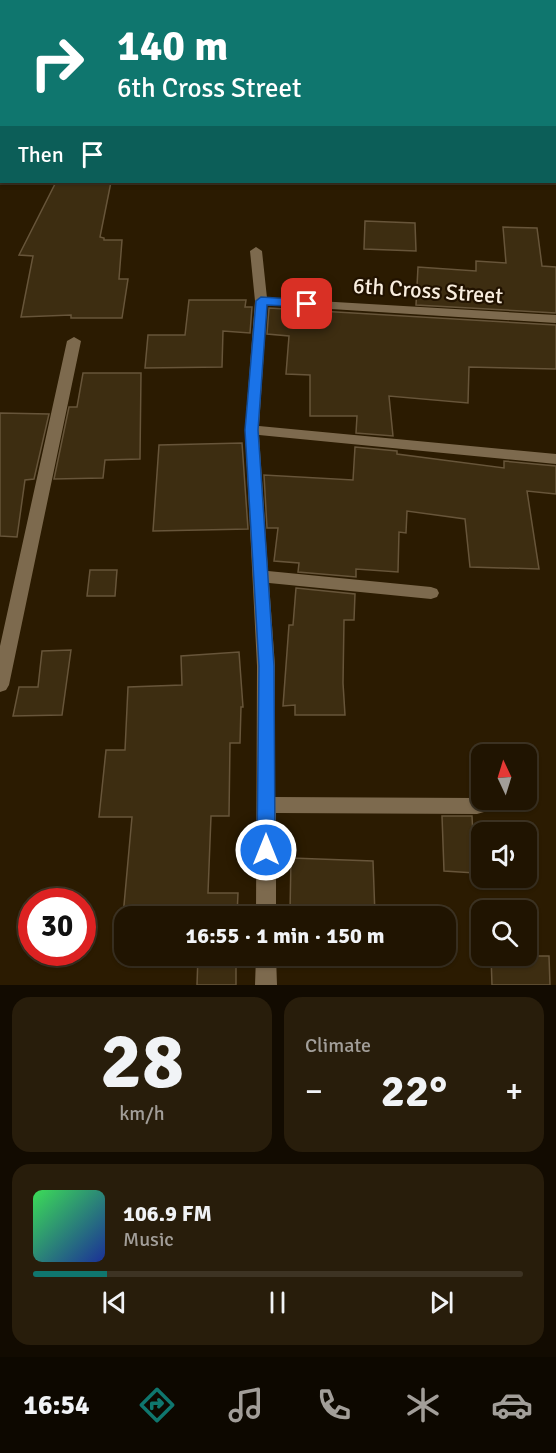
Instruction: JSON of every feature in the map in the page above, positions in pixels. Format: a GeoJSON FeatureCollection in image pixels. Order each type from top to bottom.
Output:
{"type":"FeatureCollection","features":[{"type":"Feature","properties":{"kind":"street"},"geometry":{"type":"LineString","coordinates":[[256,251],[261,301],[252,430],[266,666],[266,906]]}},
{"type":"Feature","properties":{"kind":"street","name":"6th Cross Street"},"geometry":{"type":"LineString","coordinates":[[261,301],[556,319]]}},
{"type":"Feature","properties":{"kind":"street"},"geometry":{"type":"LineString","coordinates":[[1,680],[74,340]]}},
{"type":"Feature","properties":{"kind":"street"},"geometry":{"type":"LineString","coordinates":[[252,430],[556,459]]}},
{"type":"Feature","properties":{"kind":"street"},"geometry":{"type":"LineString","coordinates":[[261,576],[431,593]]}},
{"type":"Feature","properties":{"kind":"street"},"geometry":{"type":"LineString","coordinates":[[266,805],[471,806]]}},
{"type":"Feature","properties":{"kind":"street"},"geometry":{"type":"LineString","coordinates":[[266,966],[266,985]]}},
{"type":"Feature","properties":{"kind":"building"},"geometry":{"type":"Polygon","coordinates":[[[55,183],[111,183],[100,237],[104,240],[122,240],[119,279],[128,279],[122,318],[71,318],[71,315],[21,317],[33,256],[19,255],[55,183]]]}},
{"type":"Feature","properties":{"kind":"building"},"geometry":{"type":"Polygon","coordinates":[[[365,221],[415,223],[416,251],[364,249],[365,221]]]}},
{"type":"Feature","properties":{"kind":"building"},"geometry":{"type":"Polygon","coordinates":[[[503,227],[537,228],[542,266],[556,267],[556,313],[416,305],[418,267],[476,271],[476,261],[506,263],[503,227]]]}},
{"type":"Feature","properties":{"kind":"building"},"geometry":{"type":"Polygon","coordinates":[[[189,300],[246,300],[245,307],[252,307],[250,333],[223,331],[222,367],[145,368],[148,335],[185,335],[189,300]]]}},
{"type":"Feature","properties":{"kind":"building"},"geometry":{"type":"Polygon","coordinates":[[[269,308],[556,325],[556,369],[469,367],[468,403],[389,396],[393,436],[356,433],[357,416],[310,416],[310,375],[286,374],[289,336],[267,334],[269,308]]]}},
{"type":"Feature","properties":{"kind":"building"},"geometry":{"type":"Polygon","coordinates":[[[83,373],[141,373],[140,459],[105,460],[103,478],[54,479],[69,407],[77,407],[83,373]]]}},
{"type":"Feature","properties":{"kind":"building"},"geometry":{"type":"Polygon","coordinates":[[[0,413],[49,414],[34,479],[25,480],[17,537],[0,536],[0,413]]]}},
{"type":"Feature","properties":{"kind":"building"},"geometry":{"type":"Polygon","coordinates":[[[242,443],[248,529],[153,531],[159,445],[242,443]]]}},
{"type":"Feature","properties":{"kind":"building"},"geometry":{"type":"Polygon","coordinates":[[[355,447],[397,451],[397,454],[504,468],[504,461],[556,466],[556,494],[527,491],[539,569],[470,567],[465,519],[407,511],[406,533],[399,532],[398,572],[356,569],[356,577],[298,572],[299,563],[274,561],[278,528],[267,528],[264,475],[353,480],[355,447]]]}},
{"type":"Feature","properties":{"kind":"building"},"geometry":{"type":"Polygon","coordinates":[[[90,570],[117,570],[115,596],[87,596],[90,570]]]}},
{"type":"Feature","properties":{"kind":"building"},"geometry":{"type":"Polygon","coordinates":[[[296,588],[355,594],[354,620],[344,620],[345,715],[295,715],[295,705],[283,706],[289,625],[293,625],[296,588]]]}},
{"type":"Feature","properties":{"kind":"building"},"geometry":{"type":"Polygon","coordinates":[[[71,650],[62,715],[13,716],[19,687],[38,687],[42,651],[71,650]]]}},
{"type":"Feature","properties":{"kind":"building"},"geometry":{"type":"Polygon","coordinates":[[[239,652],[243,707],[241,707],[240,743],[230,743],[229,816],[211,816],[208,893],[238,893],[237,906],[124,906],[132,817],[99,817],[106,750],[125,750],[128,687],[182,685],[181,656],[239,652]]]}},
{"type":"Feature","properties":{"kind":"building"},"geometry":{"type":"Polygon","coordinates":[[[442,816],[472,816],[471,873],[444,871],[442,816]]]}},
{"type":"Feature","properties":{"kind":"building"},"geometry":{"type":"Polygon","coordinates":[[[291,858],[373,861],[375,906],[290,906],[291,858]]]}},
{"type":"Feature","properties":{"kind":"building"},"geometry":{"type":"Polygon","coordinates":[[[537,956],[549,956],[550,985],[492,985],[491,966],[537,966],[537,956]]]}},
{"type":"Feature","properties":{"kind":"building"},"geometry":{"type":"Polygon","coordinates":[[[198,966],[236,966],[236,985],[197,985],[198,966]]]}},
{"type":"Feature","properties":{"kind":"route"},"geometry":{"type":"LineString","coordinates":[[266,850],[266,666],[252,430],[261,301],[307,304]]}}]}
